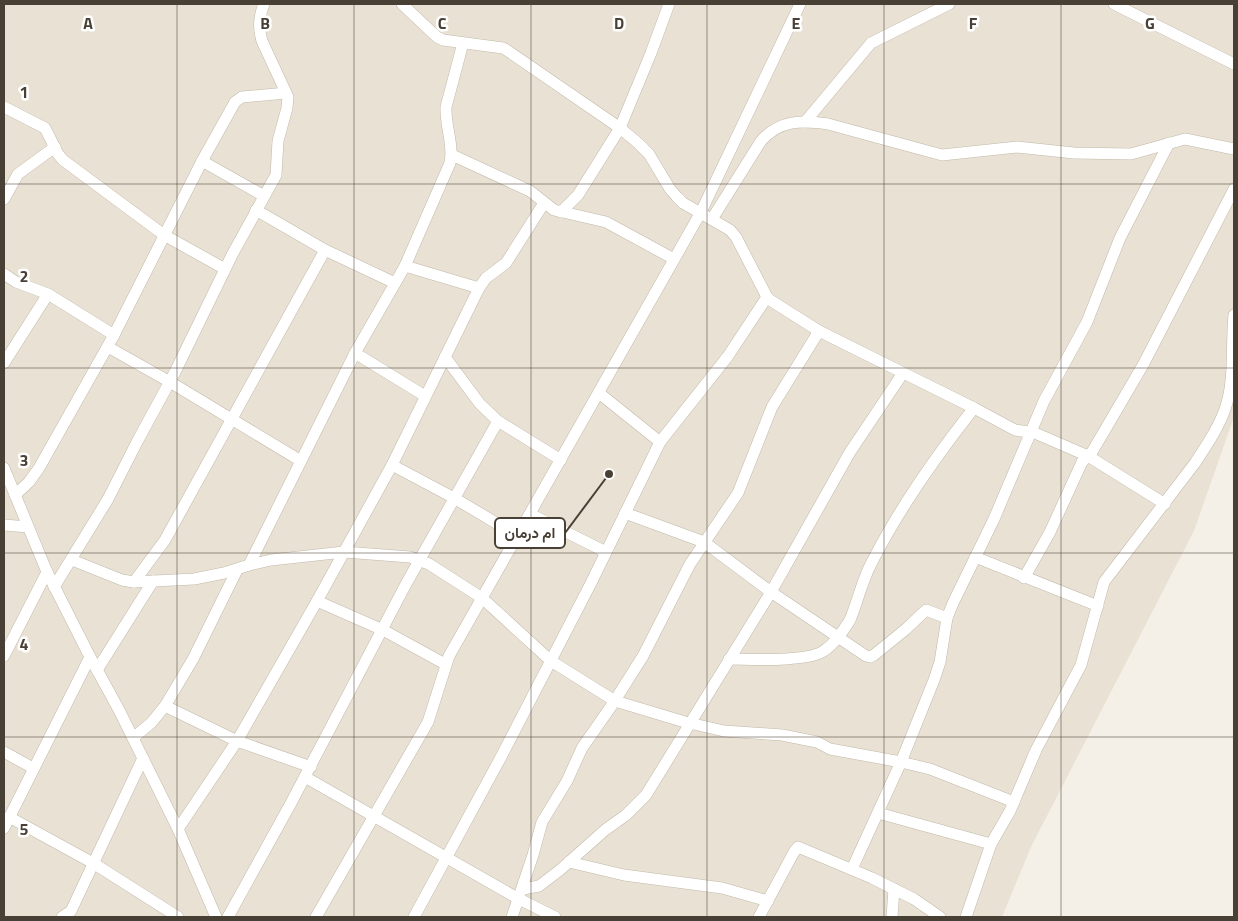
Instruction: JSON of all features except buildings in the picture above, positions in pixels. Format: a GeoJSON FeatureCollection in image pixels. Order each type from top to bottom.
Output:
{"type":"FeatureCollection","features":[{"type":"Feature","properties":{"kind":"street"},"geometry":{"type":"LineString","coordinates":[[54,587],[108,499],[170,382],[225,269],[276,175],[278,141],[288,96],[259,31],[260,15],[264,4]]}},
{"type":"Feature","properties":{"kind":"street"},"geometry":{"type":"LineString","coordinates":[[402,4],[437,37],[443,40],[508,50],[620,128],[649,154],[673,193],[683,203],[701,212],[733,233],[767,297],[819,331],[1015,430],[1055,441],[1088,456],[1165,504]]}},
{"type":"Feature","properties":{"kind":"street"},"geometry":{"type":"LineString","coordinates":[[562,212],[578,195],[620,128],[652,53],[669,4]]}},
{"type":"Feature","properties":{"kind":"street"},"geometry":{"type":"LineString","coordinates":[[316,917],[428,722],[445,664],[701,212],[800,4]]}},
{"type":"Feature","properties":{"kind":"street"},"geometry":{"type":"LineString","coordinates":[[805,122],[871,43],[949,4]]}},
{"type":"Feature","properties":{"kind":"street"},"geometry":{"type":"LineString","coordinates":[[1114,4],[1234,64]]}},
{"type":"Feature","properties":{"kind":"street"},"geometry":{"type":"LineString","coordinates":[[249,565],[355,353],[405,266],[450,163],[452,155],[445,117],[446,107],[463,43]]}},
{"type":"Feature","properties":{"kind":"street"},"geometry":{"type":"LineString","coordinates":[[15,495],[29,482],[39,468],[108,347],[202,161],[239,98],[286,93]]}},
{"type":"Feature","properties":{"kind":"street"},"geometry":{"type":"LineString","coordinates":[[4,107],[45,128],[63,160],[164,235],[225,269]]}},
{"type":"Feature","properties":{"kind":"street"},"geometry":{"type":"LineString","coordinates":[[712,219],[757,147],[770,132],[782,126],[805,122],[828,124],[942,155],[1018,147],[1074,153],[1131,154],[1185,139],[1193,139],[1234,149]]}},
{"type":"Feature","properties":{"kind":"street"},"geometry":{"type":"LineString","coordinates":[[852,869],[901,762],[937,671],[947,618],[994,519],[1044,401],[1087,322],[1120,238],[1169,143]]}},
{"type":"Feature","properties":{"kind":"street"},"geometry":{"type":"LineString","coordinates":[[4,200],[18,174],[55,147]]}},
{"type":"Feature","properties":{"kind":"street"},"geometry":{"type":"LineString","coordinates":[[452,155],[525,189],[554,210],[606,222],[674,259]]}},
{"type":"Feature","properties":{"kind":"street"},"geometry":{"type":"LineString","coordinates":[[202,161],[264,196]]}},
{"type":"Feature","properties":{"kind":"street"},"geometry":{"type":"LineString","coordinates":[[1024,578],[1050,532],[1082,462],[1092,452],[1143,365],[1234,189]]}},
{"type":"Feature","properties":{"kind":"street"},"geometry":{"type":"LineString","coordinates":[[178,828],[238,741],[344,552],[392,465],[479,288],[486,278],[506,263],[544,203]]}},
{"type":"Feature","properties":{"kind":"street"},"geometry":{"type":"LineString","coordinates":[[256,210],[325,250],[395,283]]}},
{"type":"Feature","properties":{"kind":"street"},"geometry":{"type":"LineString","coordinates":[[134,582],[165,540],[325,250]]}},
{"type":"Feature","properties":{"kind":"street"},"geometry":{"type":"LineString","coordinates":[[405,266],[479,288]]}},
{"type":"Feature","properties":{"kind":"street"},"geometry":{"type":"LineString","coordinates":[[4,274],[16,282],[48,294],[114,335]]}},
{"type":"Feature","properties":{"kind":"street"},"geometry":{"type":"LineString","coordinates":[[4,363],[48,294]]}},
{"type":"Feature","properties":{"kind":"street"},"geometry":{"type":"LineString","coordinates":[[414,917],[501,757],[660,442],[728,356],[767,297]]}},
{"type":"Feature","properties":{"kind":"street"},"geometry":{"type":"LineString","coordinates":[[966,917],[991,844],[1014,802],[1036,750],[1082,664],[1104,582],[1165,504],[1208,444],[1226,408],[1231,374],[1234,315]]}},
{"type":"Feature","properties":{"kind":"street"},"geometry":{"type":"LineString","coordinates":[[512,917],[521,894],[542,822],[567,782],[582,748],[615,701],[643,656],[684,574],[738,493],[772,407],[819,331]]}},
{"type":"Feature","properties":{"kind":"street"},"geometry":{"type":"LineString","coordinates":[[108,347],[301,461]]}},
{"type":"Feature","properties":{"kind":"street"},"geometry":{"type":"LineString","coordinates":[[355,353],[425,396]]}},
{"type":"Feature","properties":{"kind":"street"},"geometry":{"type":"LineString","coordinates":[[445,357],[480,404],[498,421],[561,460]]}},
{"type":"Feature","properties":{"kind":"street"},"geometry":{"type":"LineString","coordinates":[[521,894],[539,886],[642,800],[771,592],[850,452],[903,373]]}},
{"type":"Feature","properties":{"kind":"street"},"geometry":{"type":"LineString","coordinates":[[599,393],[660,442]]}},
{"type":"Feature","properties":{"kind":"street"},"geometry":{"type":"LineString","coordinates":[[729,659],[805,657],[824,650],[837,637],[850,620],[871,562],[930,466],[974,408]]}},
{"type":"Feature","properties":{"kind":"street"},"geometry":{"type":"LineString","coordinates":[[228,917],[308,772],[420,560],[498,421]]}},
{"type":"Feature","properties":{"kind":"street"},"geometry":{"type":"LineString","coordinates":[[392,465],[454,498],[518,536]]}},
{"type":"Feature","properties":{"kind":"street"},"geometry":{"type":"LineString","coordinates":[[4,468],[54,587],[178,828],[216,917]]}},
{"type":"Feature","properties":{"kind":"street"},"geometry":{"type":"LineString","coordinates":[[625,512],[704,542],[771,592],[860,653],[870,657],[906,629],[926,610],[947,618]]}},
{"type":"Feature","properties":{"kind":"street"},"geometry":{"type":"LineString","coordinates":[[530,514],[606,552]]}},
{"type":"Feature","properties":{"kind":"street"},"geometry":{"type":"LineString","coordinates":[[4,525],[28,527]]}},
{"type":"Feature","properties":{"kind":"street"},"geometry":{"type":"LineString","coordinates":[[72,560],[122,580],[134,582],[194,579],[270,560],[344,552],[405,556],[420,560],[482,598],[550,661],[615,701],[690,723],[735,733],[782,734],[817,742],[830,749],[901,762],[940,772],[1014,802]]}},
{"type":"Feature","properties":{"kind":"street"},"geometry":{"type":"LineString","coordinates":[[976,557],[1024,578],[1098,606]]}},
{"type":"Feature","properties":{"kind":"street"},"geometry":{"type":"LineString","coordinates":[[133,738],[151,723],[165,706],[193,659],[236,570]]}},
{"type":"Feature","properties":{"kind":"street"},"geometry":{"type":"LineString","coordinates":[[4,656],[47,572]]}},
{"type":"Feature","properties":{"kind":"street"},"geometry":{"type":"LineString","coordinates":[[97,670],[153,581]]}},
{"type":"Feature","properties":{"kind":"street"},"geometry":{"type":"LineString","coordinates":[[317,600],[383,630],[445,664]]}},
{"type":"Feature","properties":{"kind":"street"},"geometry":{"type":"LineString","coordinates":[[4,828],[90,657]]}},
{"type":"Feature","properties":{"kind":"street"},"geometry":{"type":"LineString","coordinates":[[165,706],[308,772],[374,815],[447,858],[521,894],[555,917]]}},
{"type":"Feature","properties":{"kind":"street"},"geometry":{"type":"LineString","coordinates":[[4,752],[33,768]]}},
{"type":"Feature","properties":{"kind":"street"},"geometry":{"type":"LineString","coordinates":[[62,917],[71,911],[143,758]]}},
{"type":"Feature","properties":{"kind":"street"},"geometry":{"type":"LineString","coordinates":[[878,813],[991,844]]}},
{"type":"Feature","properties":{"kind":"street"},"geometry":{"type":"LineString","coordinates":[[9,817],[93,863],[170,915]]}},
{"type":"Feature","properties":{"kind":"street"},"geometry":{"type":"LineString","coordinates":[[759,917],[798,847],[894,889],[914,899],[940,917]]}},
{"type":"Feature","properties":{"kind":"street"},"geometry":{"type":"LineString","coordinates":[[569,862],[624,876],[722,888],[768,901]]}},
{"type":"Feature","properties":{"kind":"street"},"geometry":{"type":"LineString","coordinates":[[892,917],[894,889]]}},
{"type":"Feature","properties":{"kind":"shaded area"},"geometry":{"type":"Polygon","coordinates":[[[4,4],[1234,4],[1234,417],[1194,531],[1031,847],[1002,917],[4,917],[4,4]]]}},
{"type":"Feature","properties":{"kind":"place","name":"ام درمان"},"geometry":{"type":"Point","coordinates":[609,474]}}]}
